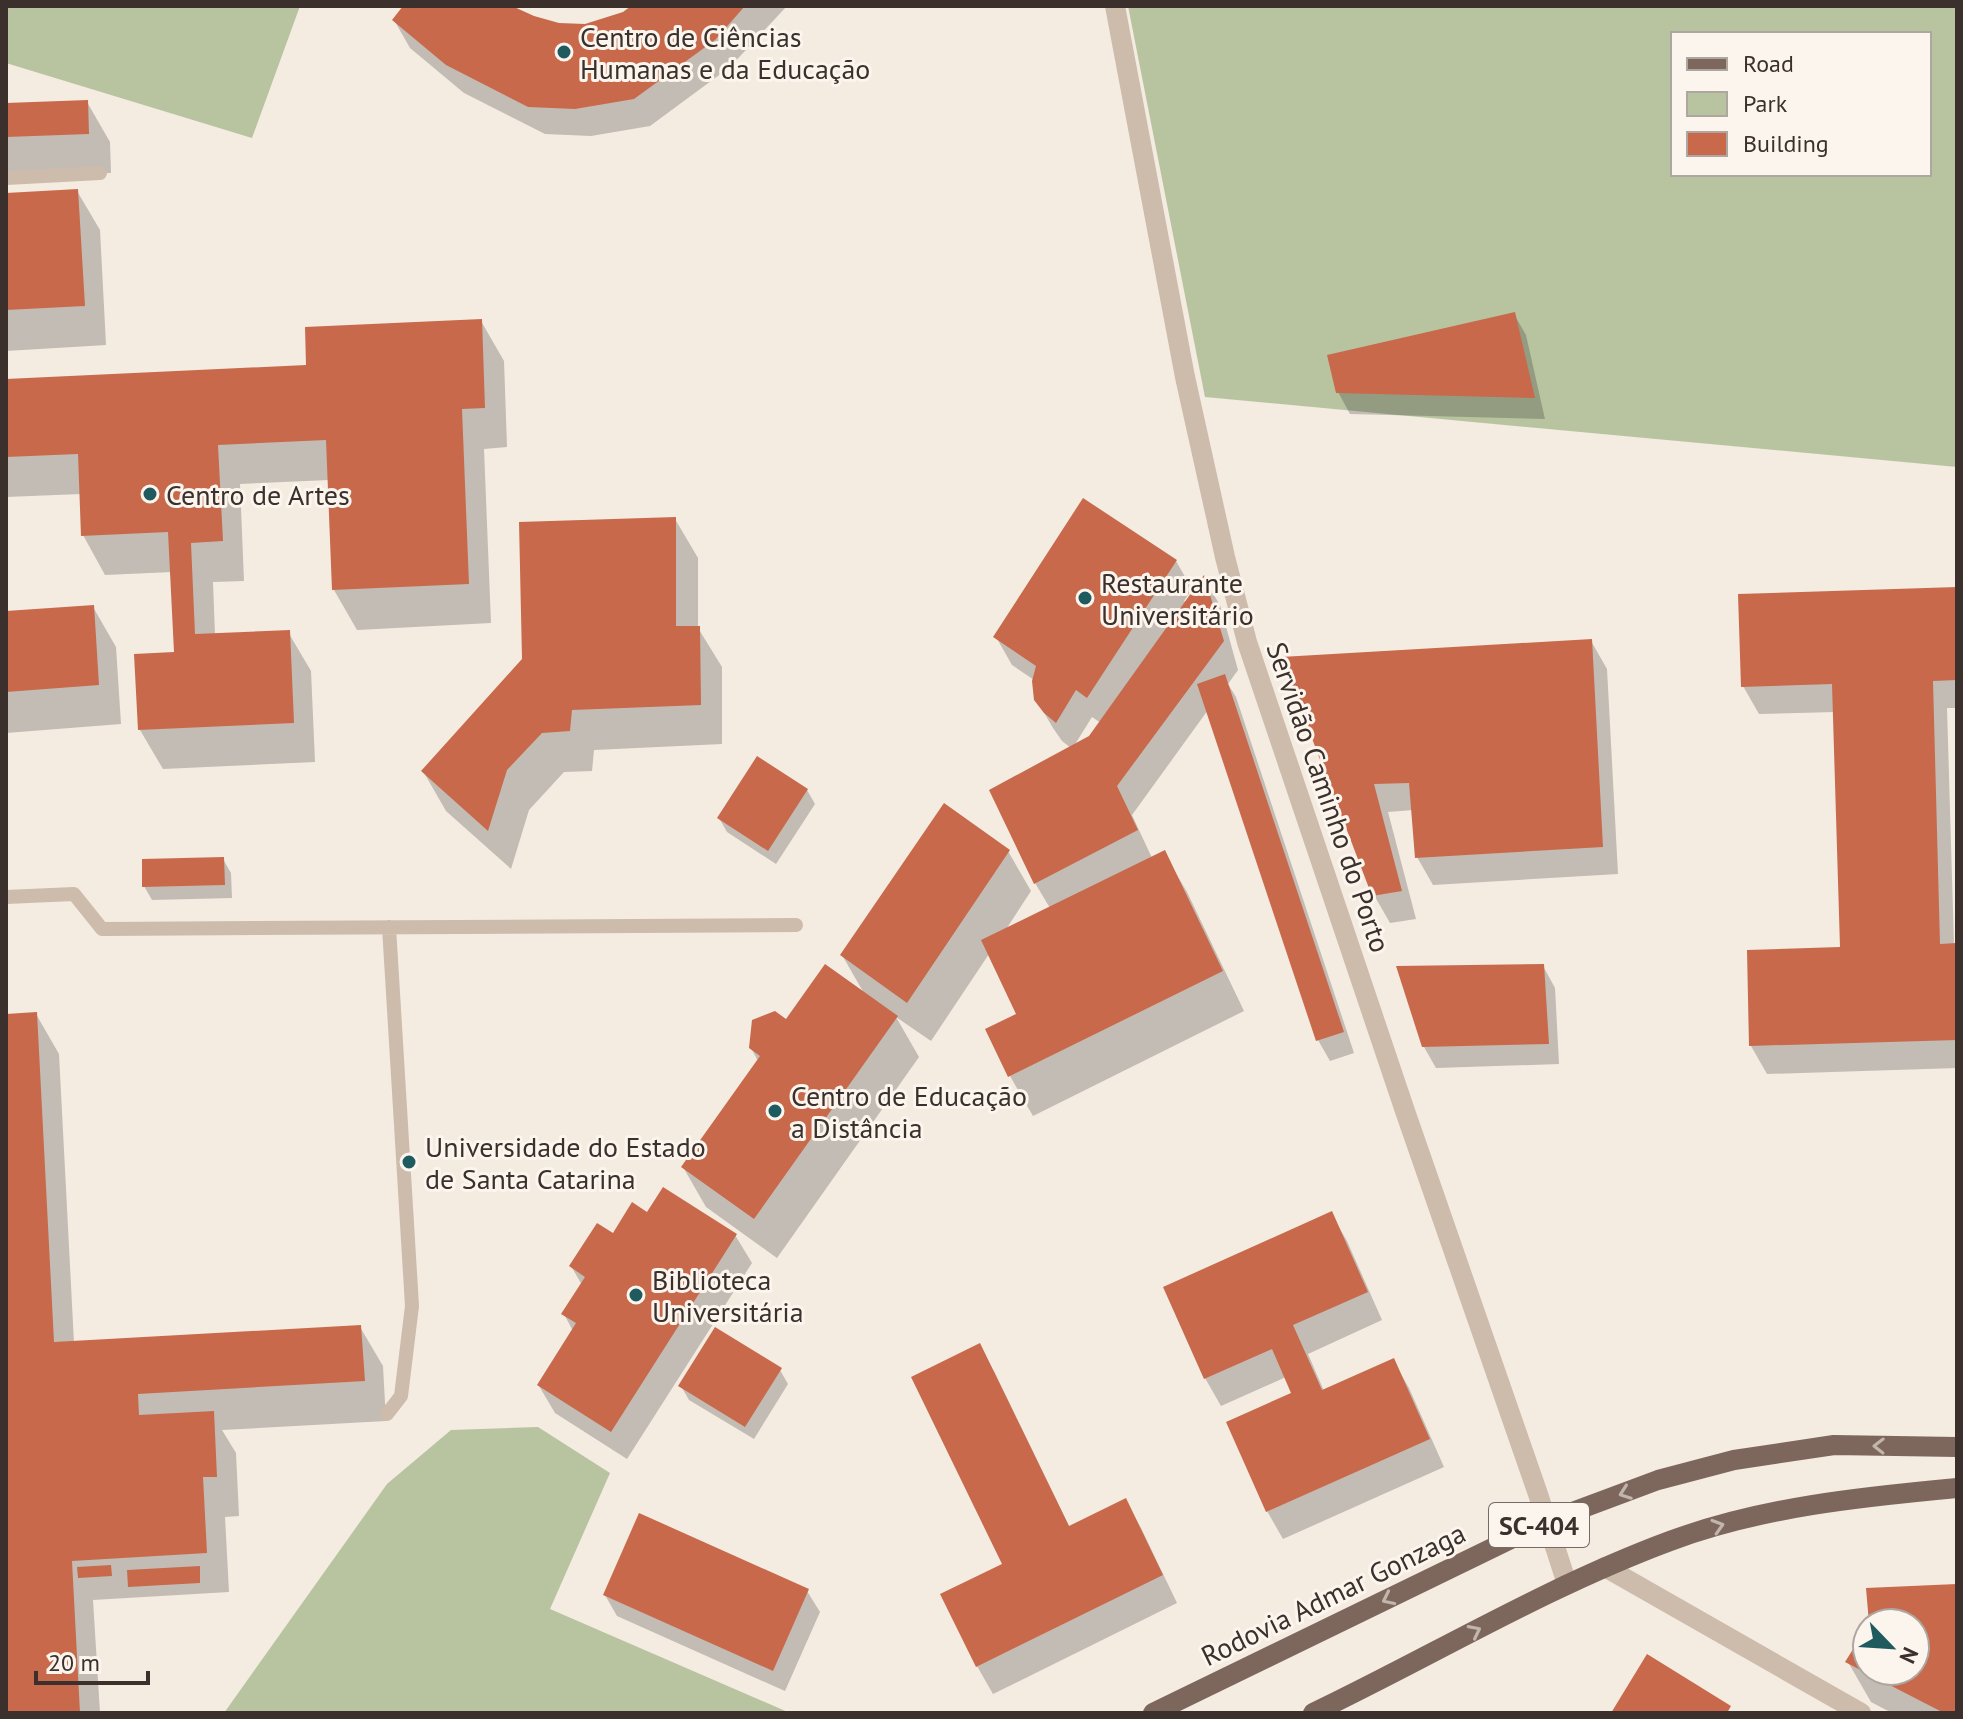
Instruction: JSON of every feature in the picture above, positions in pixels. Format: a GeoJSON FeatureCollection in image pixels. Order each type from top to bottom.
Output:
{"type":"FeatureCollection","features":[{"type":"Feature","properties":{"kind":"main road","name":"Rodovia Admar Gonzaga"},"geometry":{"type":"LineString","coordinates":[[1153,1713],[1548,1521],[1658,1480],[1734,1460],[1834,1445],[1957,1447]]}},
{"type":"Feature","properties":{"kind":"main road","name":"SC-404"},"geometry":{"type":"LineString","coordinates":[[1313,1713],[1567,1584],[1672,1540],[1735,1521],[1844,1499],[1957,1488]]}},
{"type":"Feature","properties":{"kind":"street","name":"Servidão Caminho do Porto"},"geometry":{"type":"LineString","coordinates":[[1115,6],[1185,377],[1247,642],[1567,1584]]}},
{"type":"Feature","properties":{"kind":"street"},"geometry":{"type":"LineString","coordinates":[[1605,1567],[1861,1713]]}},
{"type":"Feature","properties":{"kind":"lane"},"geometry":{"type":"LineString","coordinates":[[6,178],[100,173]]}},
{"type":"Feature","properties":{"kind":"lane"},"geometry":{"type":"LineString","coordinates":[[6,897],[74,894],[102,929],[796,925]]}},
{"type":"Feature","properties":{"kind":"lane"},"geometry":{"type":"LineString","coordinates":[[387,1414],[401,1396],[412,1306],[389,927]]}},
{"type":"Feature","properties":{"kind":"green space"},"geometry":{"type":"Polygon","coordinates":[[[6,6],[300,6],[252,138],[6,63],[6,6]]]}},
{"type":"Feature","properties":{"kind":"green space"},"geometry":{"type":"Polygon","coordinates":[[[1128,6],[1957,6],[1957,467],[1205,397],[1128,6]]]}},
{"type":"Feature","properties":{"kind":"green space"},"geometry":{"type":"Polygon","coordinates":[[[538,1427],[610,1473],[550,1609],[790,1713],[224,1713],[387,1484],[451,1430],[538,1427]]]}},
{"type":"Feature","properties":{"kind":"building","name":"Centro de Ciências Humanas e da Educação"},"geometry":{"type":"Polygon","coordinates":[[[403,6],[512,6],[559,23],[585,24],[623,12],[631,6],[745,6],[715,40],[634,99],[575,109],[528,107],[446,65],[392,20],[403,6]]]}},
{"type":"Feature","properties":{"kind":"building"},"geometry":{"type":"Polygon","coordinates":[[[88,100],[89,134],[6,137],[6,103],[88,100]]]}},
{"type":"Feature","properties":{"kind":"building"},"geometry":{"type":"Polygon","coordinates":[[[78,189],[85,306],[6,310],[6,193],[78,189]]]}},
{"type":"Feature","properties":{"kind":"building"},"geometry":{"type":"Polygon","coordinates":[[[1515,312],[1535,398],[1336,393],[1327,355],[1515,312]]]}},
{"type":"Feature","properties":{"kind":"building","name":"Centro de Artes"},"geometry":{"type":"Polygon","coordinates":[[[482,319],[485,408],[462,409],[469,584],[332,590],[326,440],[218,445],[223,541],[191,543],[195,634],[290,630],[294,723],[138,730],[134,654],[174,652],[168,532],[81,536],[78,454],[6,457],[6,379],[306,365],[305,327],[482,319]]]}},
{"type":"Feature","properties":{"kind":"building","name":"Restaurante Universitário"},"geometry":{"type":"Polygon","coordinates":[[[1083,498],[1177,560],[1087,698],[1076,690],[1056,723],[1034,700],[1032,681],[1036,666],[993,637],[1083,498]]]}},
{"type":"Feature","properties":{"kind":"building"},"geometry":{"type":"Polygon","coordinates":[[[676,517],[676,626],[700,626],[701,705],[572,710],[570,731],[542,733],[507,770],[488,831],[421,771],[522,659],[519,522],[676,517]]]}},
{"type":"Feature","properties":{"kind":"building"},"geometry":{"type":"Polygon","coordinates":[[[1204,575],[1224,641],[1117,786],[1138,830],[1034,884],[989,790],[1089,736],[1204,575]]]}},
{"type":"Feature","properties":{"kind":"building"},"geometry":{"type":"Polygon","coordinates":[[[1957,587],[1957,680],[1933,681],[1940,944],[1957,943],[1957,1040],[1749,1046],[1747,950],[1840,947],[1832,684],[1741,687],[1738,594],[1957,587]]]}},
{"type":"Feature","properties":{"kind":"building"},"geometry":{"type":"Polygon","coordinates":[[[94,605],[99,685],[6,692],[6,611],[94,605]]]}},
{"type":"Feature","properties":{"kind":"building"},"geometry":{"type":"Polygon","coordinates":[[[1592,639],[1603,847],[1415,858],[1409,783],[1374,784],[1402,891],[1372,896],[1281,657],[1592,639]]]}},
{"type":"Feature","properties":{"kind":"building"},"geometry":{"type":"Polygon","coordinates":[[[1225,674],[1344,1032],[1316,1041],[1197,684],[1225,674]]]}},
{"type":"Feature","properties":{"kind":"building"},"geometry":{"type":"Polygon","coordinates":[[[757,756],[808,789],[768,851],[717,818],[757,756]]]}},
{"type":"Feature","properties":{"kind":"building"},"geometry":{"type":"Polygon","coordinates":[[[944,803],[1010,850],[907,1003],[840,955],[944,803]]]}},
{"type":"Feature","properties":{"kind":"building"},"geometry":{"type":"Polygon","coordinates":[[[1165,850],[1223,971],[1008,1077],[985,1029],[1016,1014],[981,940],[1165,850]]]}},
{"type":"Feature","properties":{"kind":"building"},"geometry":{"type":"Polygon","coordinates":[[[224,857],[225,885],[142,887],[142,859],[224,857]]]}},
{"type":"Feature","properties":{"kind":"building","name":"Centro de Educação a Distância"},"geometry":{"type":"Polygon","coordinates":[[[825,964],[898,1016],[754,1219],[681,1167],[760,1056],[749,1048],[752,1020],[775,1011],[786,1019],[825,964]]]}},
{"type":"Feature","properties":{"kind":"building"},"geometry":{"type":"Polygon","coordinates":[[[1544,964],[1549,1044],[1422,1047],[1396,966],[1544,964]]]}},
{"type":"Feature","properties":{"kind":"building"},"geometry":{"type":"Polygon","coordinates":[[[37,1012],[54,1342],[361,1325],[365,1381],[138,1394],[139,1415],[214,1411],[217,1477],[203,1477],[207,1553],[72,1561],[80,1713],[6,1713],[6,1014],[37,1012]]]}},
{"type":"Feature","properties":{"kind":"building","name":"Biblioteca Universitária"},"geometry":{"type":"Polygon","coordinates":[[[663,1187],[737,1234],[611,1432],[537,1385],[576,1323],[561,1314],[585,1277],[569,1266],[597,1223],[613,1233],[632,1202],[647,1212],[663,1187]]]}},
{"type":"Feature","properties":{"kind":"building"},"geometry":{"type":"Polygon","coordinates":[[[1332,1211],[1368,1292],[1293,1325],[1322,1390],[1394,1358],[1430,1439],[1266,1512],[1226,1422],[1291,1393],[1272,1349],[1204,1379],[1163,1287],[1332,1211]]]}},
{"type":"Feature","properties":{"kind":"building"},"geometry":{"type":"Polygon","coordinates":[[[715,1327],[782,1368],[745,1427],[678,1386],[715,1327]]]}},
{"type":"Feature","properties":{"kind":"building"},"geometry":{"type":"Polygon","coordinates":[[[980,1343],[1069,1526],[1126,1498],[1163,1575],[976,1667],[940,1594],[1002,1564],[911,1377],[980,1343]]]}},
{"type":"Feature","properties":{"kind":"building"},"geometry":{"type":"Polygon","coordinates":[[[639,1513],[809,1589],[773,1671],[603,1595],[639,1513]]]}},
{"type":"Feature","properties":{"kind":"building"},"geometry":{"type":"Polygon","coordinates":[[[111,1565],[112,1576],[78,1578],[77,1567],[111,1565]]]}},
{"type":"Feature","properties":{"kind":"building"},"geometry":{"type":"Polygon","coordinates":[[[200,1566],[200,1583],[128,1587],[127,1570],[200,1566]]]}},
{"type":"Feature","properties":{"kind":"building"},"geometry":{"type":"Polygon","coordinates":[[[1957,1584],[1957,1713],[1944,1713],[1894,1687],[1931,1687],[1931,1607],[1868,1607],[1866,1588],[1957,1584]]]}},
{"type":"Feature","properties":{"kind":"building"},"geometry":{"type":"Polygon","coordinates":[[[1647,1654],[1731,1706],[1727,1713],[1611,1713],[1647,1654]]]}},
{"type":"Feature","properties":{"kind":"place","name":"Centro de Ciências Humanas e da Educação"},"geometry":{"type":"Point","coordinates":[564,52]}},
{"type":"Feature","properties":{"kind":"place","name":"Centro de Artes"},"geometry":{"type":"Point","coordinates":[150,494]}},
{"type":"Feature","properties":{"kind":"place","name":"Restaurante Universitário"},"geometry":{"type":"Point","coordinates":[1085,598]}},
{"type":"Feature","properties":{"kind":"place","name":"Centro de Educação a Distância"},"geometry":{"type":"Point","coordinates":[775,1111]}},
{"type":"Feature","properties":{"kind":"place","name":"Universidade do Estado de Santa Catarina"},"geometry":{"type":"Point","coordinates":[409,1162]}},
{"type":"Feature","properties":{"kind":"place","name":"Biblioteca Universitária"},"geometry":{"type":"Point","coordinates":[636,1295]}}]}
